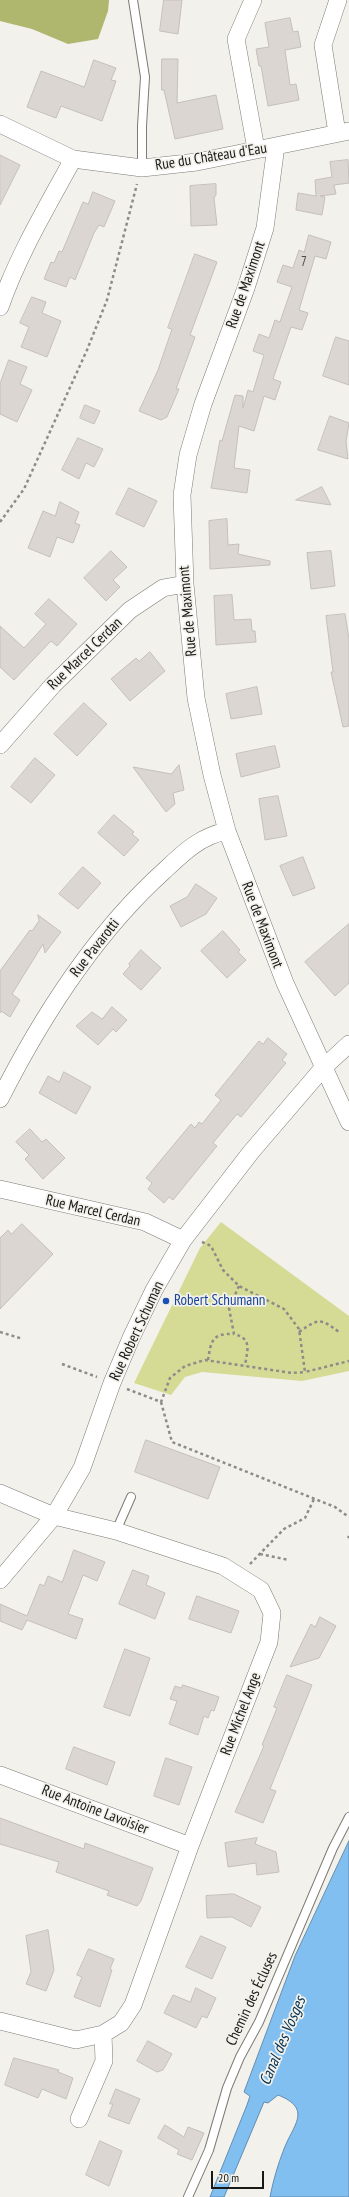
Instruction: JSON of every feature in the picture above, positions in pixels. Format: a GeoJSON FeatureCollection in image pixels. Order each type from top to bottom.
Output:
{"type":"FeatureCollection","features":[{"type":"Feature","properties":{"kind":"street"},"geometry":{"type":"LineString","coordinates":[[253,0],[236,39],[256,150]]}},
{"type":"Feature","properties":{"kind":"street"},"geometry":{"type":"LineString","coordinates":[[338,0],[323,45],[343,132]]}},
{"type":"Feature","properties":{"kind":"street","name":"Rue du Château d'Eau"},"geometry":{"type":"LineString","coordinates":[[0,124],[73,159],[142,168],[197,162],[343,132]]}},
{"type":"Feature","properties":{"kind":"street","name":"Rue de Maximont"},"geometry":{"type":"LineString","coordinates":[[276,146],[265,228],[246,288],[203,404],[188,455],[182,495],[185,584],[196,698],[212,775],[227,831],[285,983],[349,1122]]}},
{"type":"Feature","properties":{"kind":"street"},"geometry":{"type":"LineString","coordinates":[[0,307],[8,285],[39,222],[73,159]]}},
{"type":"Feature","properties":{"kind":"street","name":"Rue Marcel Cerdan"},"geometry":{"type":"LineString","coordinates":[[0,745],[53,684],[130,610],[164,588],[185,584]]}},
{"type":"Feature","properties":{"kind":"street","name":"Rue Pavarotti"},"geometry":{"type":"LineString","coordinates":[[0,1099],[34,1034],[76,971],[140,892],[198,841],[227,831]]}},
{"type":"Feature","properties":{"kind":"street","name":"Rue Robert Schuman"},"geometry":{"type":"LineString","coordinates":[[0,1580],[54,1516],[82,1468],[112,1383],[154,1290],[185,1238],[251,1152],[323,1068],[349,1044]]}},
{"type":"Feature","properties":{"kind":"street","name":"Rue Marcel Cerdan"},"geometry":{"type":"LineString","coordinates":[[0,1190],[145,1222],[185,1238]]}},
{"type":"Feature","properties":{"kind":"street","name":"Rue Michel Ange"},"geometry":{"type":"LineString","coordinates":[[0,1493],[54,1516],[116,1531],[223,1566],[261,1590],[272,1613],[268,1642],[190,1846],[133,2005],[121,2023],[103,2034],[76,2040],[0,2021]]}},
{"type":"Feature","properties":{"kind":"street","name":"Rue Antoine Lavoisier"},"geometry":{"type":"LineString","coordinates":[[0,1775],[190,1846]]}},
{"type":"Feature","properties":{"kind":"street"},"geometry":{"type":"LineString","coordinates":[[79,2119],[104,2061],[103,2034]]}},
{"type":"Feature","properties":{"kind":"lane"},"geometry":{"type":"LineString","coordinates":[[133,0],[145,77],[142,126],[142,168]]}},
{"type":"Feature","properties":{"kind":"lane"},"geometry":{"type":"LineString","coordinates":[[116,1531],[131,1497]]}},
{"type":"Feature","properties":{"kind":"lane","name":"Chemin des Écluses"},"geometry":{"type":"LineString","coordinates":[[188,2197],[209,2150],[227,2088],[240,2057],[259,2022],[333,1848],[349,1817]]}},
{"type":"Feature","properties":{"kind":"path"},"geometry":{"type":"LineString","coordinates":[[0,522],[24,489],[87,350],[107,300],[142,168]]}},
{"type":"Feature","properties":{"kind":"path"},"geometry":{"type":"LineString","coordinates":[[185,1238],[211,1246],[223,1270],[239,1286],[284,1309],[299,1332],[305,1372]]}},
{"type":"Feature","properties":{"kind":"path"},"geometry":{"type":"LineString","coordinates":[[234,1334],[229,1308],[239,1286]]}},
{"type":"Feature","properties":{"kind":"path"},"geometry":{"type":"LineString","coordinates":[[299,1332],[315,1321],[324,1321],[339,1332]]}},
{"type":"Feature","properties":{"kind":"path"},"geometry":{"type":"LineString","coordinates":[[0,1332],[23,1339]]}},
{"type":"Feature","properties":{"kind":"path"},"geometry":{"type":"LineString","coordinates":[[208,1360],[211,1343],[216,1337],[224,1334],[234,1334],[242,1336],[246,1340],[248,1346],[245,1366]]}},
{"type":"Feature","properties":{"kind":"path"},"geometry":{"type":"LineString","coordinates":[[349,1361],[305,1372],[292,1373],[208,1360],[185,1366],[170,1378],[161,1402],[172,1442],[335,1507],[349,1517]]}},
{"type":"Feature","properties":{"kind":"path"},"geometry":{"type":"LineString","coordinates":[[62,1364],[161,1402]]}},
{"type":"Feature","properties":{"kind":"path"},"geometry":{"type":"LineString","coordinates":[[239,1576],[284,1529],[305,1518],[314,1499]]}},
{"type":"Feature","properties":{"kind":"path"},"geometry":{"type":"LineString","coordinates":[[260,1554],[290,1560]]}},
{"type":"Feature","properties":{"kind":"green space"},"geometry":{"type":"Polygon","coordinates":[[[0,0],[109,0],[108,11],[98,39],[68,44],[32,29],[0,21],[0,0]]]}},
{"type":"Feature","properties":{"kind":"green space"},"geometry":{"type":"Polygon","coordinates":[[[221,1222],[349,1316],[349,1371],[302,1381],[202,1372],[185,1377],[171,1395],[134,1383],[200,1248],[221,1222]]]}},
{"type":"Feature","properties":{"kind":"water","name":"Canal des Vosges"},"geometry":{"type":"Polygon","coordinates":[[[349,1841],[349,2197],[270,2197],[280,2161],[298,2118],[298,2112],[295,2106],[289,2100],[278,2095],[268,2103],[264,2102],[224,2197],[210,2197],[247,2105],[250,2096],[244,2092],[295,1956],[349,1841]]]}},
{"type":"Feature","properties":{"kind":"building"},"geometry":{"type":"Polygon","coordinates":[[[164,0],[182,0],[178,34],[160,31],[164,0]]]}},
{"type":"Feature","properties":{"kind":"building"},"geometry":{"type":"Polygon","coordinates":[[[290,18],[293,32],[298,31],[301,47],[285,50],[290,85],[296,84],[299,100],[268,106],[261,66],[259,66],[256,49],[269,47],[265,23],[290,18]]]}},
{"type":"Feature","properties":{"kind":"building"},"geometry":{"type":"Polygon","coordinates":[[[162,59],[178,59],[177,103],[216,95],[223,129],[175,139],[164,90],[162,90],[162,59]]]}},
{"type":"Feature","properties":{"kind":"building"},"geometry":{"type":"Polygon","coordinates":[[[94,60],[116,68],[111,80],[116,81],[102,121],[61,106],[56,118],[27,107],[41,71],[84,87],[94,60]]]}},
{"type":"Feature","properties":{"kind":"building"},"geometry":{"type":"Polygon","coordinates":[[[0,155],[20,165],[0,205],[0,155]]]}},
{"type":"Feature","properties":{"kind":"building"},"geometry":{"type":"Polygon","coordinates":[[[348,160],[349,183],[334,185],[336,194],[320,196],[325,197],[322,215],[296,210],[298,193],[316,196],[315,180],[332,177],[330,162],[348,160]]]}},
{"type":"Feature","properties":{"kind":"building"},"geometry":{"type":"Polygon","coordinates":[[[216,184],[216,195],[214,198],[217,225],[191,226],[190,186],[216,184]]]}},
{"type":"Feature","properties":{"kind":"building"},"geometry":{"type":"Polygon","coordinates":[[[93,192],[115,201],[104,227],[99,225],[94,233],[75,280],[70,277],[66,287],[44,279],[51,262],[54,263],[59,251],[62,252],[83,202],[88,204],[93,192]]]}},
{"type":"Feature","properties":{"kind":"building"},"geometry":{"type":"Polygon","coordinates":[[[309,235],[331,242],[326,259],[315,256],[299,310],[308,313],[302,330],[291,327],[273,379],[281,382],[275,400],[264,396],[254,431],[239,426],[234,468],[250,470],[247,493],[211,488],[220,440],[222,441],[235,395],[243,396],[243,408],[248,390],[253,392],[264,355],[253,351],[259,334],[269,338],[275,320],[280,322],[292,287],[277,282],[283,265],[293,268],[299,250],[304,252],[309,235]]]}},
{"type":"Feature","properties":{"kind":"building"},"geometry":{"type":"Polygon","coordinates":[[[195,254],[217,262],[190,335],[195,337],[176,389],[179,389],[167,417],[161,420],[139,411],[158,370],[172,329],[168,328],[195,254]]]}},
{"type":"Feature","properties":{"kind":"building"},"geometry":{"type":"Polygon","coordinates":[[[32,297],[46,302],[42,313],[61,321],[47,357],[21,347],[29,327],[20,323],[32,297]]]}},
{"type":"Feature","properties":{"kind":"building"},"geometry":{"type":"Polygon","coordinates":[[[336,337],[349,341],[349,385],[323,376],[336,337]]]}},
{"type":"Feature","properties":{"kind":"building"},"geometry":{"type":"Polygon","coordinates":[[[9,360],[27,367],[20,384],[32,390],[17,422],[0,414],[0,384],[9,360]]]}},
{"type":"Feature","properties":{"kind":"building"},"geometry":{"type":"Polygon","coordinates":[[[85,405],[100,411],[94,424],[80,418],[85,405]]]}},
{"type":"Feature","properties":{"kind":"building"},"geometry":{"type":"Polygon","coordinates":[[[330,416],[349,423],[346,441],[348,459],[318,450],[330,416]]]}},
{"type":"Feature","properties":{"kind":"building"},"geometry":{"type":"Polygon","coordinates":[[[78,438],[103,449],[94,467],[86,463],[79,479],[62,470],[78,438]]]}},
{"type":"Feature","properties":{"kind":"building"},"geometry":{"type":"Polygon","coordinates":[[[322,487],[331,505],[296,500],[322,487]]]}},
{"type":"Feature","properties":{"kind":"building"},"geometry":{"type":"Polygon","coordinates":[[[129,488],[157,501],[144,527],[116,514],[129,488]]]}},
{"type":"Feature","properties":{"kind":"building"},"geometry":{"type":"Polygon","coordinates":[[[60,502],[79,512],[75,523],[80,525],[73,543],[57,537],[50,557],[28,548],[43,511],[55,516],[60,502]]]}},
{"type":"Feature","properties":{"kind":"building"},"geometry":{"type":"Polygon","coordinates":[[[227,519],[228,545],[239,544],[238,554],[270,561],[270,565],[210,569],[209,521],[227,519]]]}},
{"type":"Feature","properties":{"kind":"building"},"geometry":{"type":"Polygon","coordinates":[[[111,551],[127,567],[113,580],[120,587],[106,601],[84,578],[111,551]]]}},
{"type":"Feature","properties":{"kind":"building"},"geometry":{"type":"Polygon","coordinates":[[[331,551],[335,586],[311,589],[307,553],[331,551]]]}},
{"type":"Feature","properties":{"kind":"building"},"geometry":{"type":"Polygon","coordinates":[[[232,595],[234,620],[251,619],[252,631],[255,631],[256,642],[216,645],[214,596],[232,595]]]}},
{"type":"Feature","properties":{"kind":"building"},"geometry":{"type":"Polygon","coordinates":[[[49,599],[77,624],[57,646],[51,641],[14,680],[0,667],[0,626],[24,648],[46,624],[35,614],[49,599]]]}},
{"type":"Feature","properties":{"kind":"building"},"geometry":{"type":"Polygon","coordinates":[[[345,614],[349,639],[349,726],[343,727],[331,672],[333,672],[326,616],[345,614]]]}},
{"type":"Feature","properties":{"kind":"building"},"geometry":{"type":"Polygon","coordinates":[[[150,652],[165,671],[130,701],[111,679],[136,658],[139,661],[150,652]]]}},
{"type":"Feature","properties":{"kind":"building"},"geometry":{"type":"Polygon","coordinates":[[[257,687],[262,714],[231,719],[226,694],[257,687]]]}},
{"type":"Feature","properties":{"kind":"building"},"geometry":{"type":"Polygon","coordinates":[[[84,703],[107,724],[77,756],[54,734],[84,703]]]}},
{"type":"Feature","properties":{"kind":"building"},"geometry":{"type":"Polygon","coordinates":[[[275,746],[280,767],[241,777],[236,754],[275,746]]]}},
{"type":"Feature","properties":{"kind":"building"},"geometry":{"type":"Polygon","coordinates":[[[35,758],[55,775],[31,803],[11,787],[35,758]]]}},
{"type":"Feature","properties":{"kind":"building"},"geometry":{"type":"Polygon","coordinates":[[[179,765],[184,790],[173,793],[175,804],[166,812],[133,767],[171,774],[179,765]]]}},
{"type":"Feature","properties":{"kind":"building"},"geometry":{"type":"Polygon","coordinates":[[[278,796],[287,836],[265,840],[259,799],[278,796]]]}},
{"type":"Feature","properties":{"kind":"building"},"geometry":{"type":"Polygon","coordinates":[[[114,815],[134,832],[132,834],[139,840],[124,856],[98,833],[114,815]]]}},
{"type":"Feature","properties":{"kind":"building"},"geometry":{"type":"Polygon","coordinates":[[[303,857],[315,888],[293,896],[280,866],[303,857]]]}},
{"type":"Feature","properties":{"kind":"building"},"geometry":{"type":"Polygon","coordinates":[[[83,867],[101,883],[78,909],[59,894],[83,867]]]}},
{"type":"Feature","properties":{"kind":"building"},"geometry":{"type":"Polygon","coordinates":[[[196,884],[217,898],[206,914],[181,927],[170,906],[187,897],[196,884]]]}},
{"type":"Feature","properties":{"kind":"building"},"geometry":{"type":"Polygon","coordinates":[[[38,915],[61,932],[45,953],[43,944],[12,994],[20,1000],[10,1017],[1,1011],[0,1013],[0,971],[30,930],[32,931],[39,921],[38,915]]]}},
{"type":"Feature","properties":{"kind":"building"},"geometry":{"type":"Polygon","coordinates":[[[349,924],[349,983],[335,996],[305,962],[349,924]]]}},
{"type":"Feature","properties":{"kind":"building"},"geometry":{"type":"Polygon","coordinates":[[[223,931],[240,950],[238,952],[246,960],[227,978],[201,951],[223,931]]]}},
{"type":"Feature","properties":{"kind":"building"},"geometry":{"type":"Polygon","coordinates":[[[141,950],[161,968],[141,990],[123,974],[141,950]]]}},
{"type":"Feature","properties":{"kind":"building"},"geometry":{"type":"Polygon","coordinates":[[[112,1007],[127,1020],[116,1032],[113,1029],[98,1045],[76,1026],[92,1012],[102,1019],[112,1007]]]}},
{"type":"Feature","properties":{"kind":"building"},"geometry":{"type":"Polygon","coordinates":[[[268,1038],[287,1054],[282,1060],[286,1063],[241,1117],[237,1114],[213,1143],[217,1146],[173,1200],[169,1197],[164,1203],[148,1189],[152,1183],[146,1178],[191,1124],[195,1128],[199,1122],[202,1124],[221,1100],[215,1095],[259,1041],[263,1044],[268,1038]]]}},
{"type":"Feature","properties":{"kind":"building"},"geometry":{"type":"Polygon","coordinates":[[[64,1072],[91,1087],[76,1114],[39,1093],[48,1076],[59,1082],[64,1072]]]}},
{"type":"Feature","properties":{"kind":"building"},"geometry":{"type":"Polygon","coordinates":[[[30,1129],[42,1142],[46,1139],[65,1158],[43,1179],[25,1159],[29,1155],[16,1142],[30,1129]]]}},
{"type":"Feature","properties":{"kind":"building"},"geometry":{"type":"Polygon","coordinates":[[[22,1224],[53,1254],[0,1309],[0,1238],[8,1230],[11,1234],[22,1224]]]}},
{"type":"Feature","properties":{"kind":"building"},"geometry":{"type":"Polygon","coordinates":[[[146,1440],[220,1467],[208,1499],[135,1472],[146,1440]]]}},
{"type":"Feature","properties":{"kind":"building"},"geometry":{"type":"Polygon","coordinates":[[[74,1550],[105,1562],[97,1581],[83,1575],[68,1614],[83,1619],[76,1639],[27,1620],[22,1630],[0,1621],[0,1604],[27,1616],[40,1584],[44,1586],[48,1576],[62,1582],[74,1550]]]}},
{"type":"Feature","properties":{"kind":"building"},"geometry":{"type":"Polygon","coordinates":[[[133,1570],[149,1576],[146,1585],[165,1593],[155,1619],[119,1604],[133,1570]]]}},
{"type":"Feature","properties":{"kind":"building"},"geometry":{"type":"Polygon","coordinates":[[[197,1596],[239,1611],[231,1633],[189,1619],[197,1596]]]}},
{"type":"Feature","properties":{"kind":"building"},"geometry":{"type":"Polygon","coordinates":[[[320,1617],[336,1626],[319,1658],[290,1667],[311,1624],[315,1627],[320,1617]]]}},
{"type":"Feature","properties":{"kind":"building"},"geometry":{"type":"Polygon","coordinates":[[[125,1649],[150,1658],[130,1716],[104,1707],[125,1649]]]}},
{"type":"Feature","properties":{"kind":"building"},"geometry":{"type":"Polygon","coordinates":[[[287,1675],[312,1685],[270,1789],[276,1791],[263,1823],[235,1812],[264,1746],[262,1745],[277,1708],[274,1707],[287,1675]]]}},
{"type":"Feature","properties":{"kind":"building"},"geometry":{"type":"Polygon","coordinates":[[[183,1685],[219,1697],[214,1711],[211,1710],[208,1718],[204,1716],[198,1735],[169,1724],[177,1701],[170,1699],[175,1686],[181,1688],[183,1685]]]}},
{"type":"Feature","properties":{"kind":"building"},"geometry":{"type":"Polygon","coordinates":[[[74,1747],[115,1762],[107,1785],[66,1769],[74,1747]]]}},
{"type":"Feature","properties":{"kind":"building"},"geometry":{"type":"Polygon","coordinates":[[[166,1758],[192,1767],[179,1805],[154,1796],[166,1758]]]}},
{"type":"Feature","properties":{"kind":"building"},"geometry":{"type":"Polygon","coordinates":[[[0,1818],[84,1849],[85,1843],[153,1868],[141,1901],[137,1906],[107,1895],[109,1891],[56,1872],[59,1862],[0,1844],[0,1818]]]}},
{"type":"Feature","properties":{"kind":"building"},"geometry":{"type":"Polygon","coordinates":[[[257,1838],[255,1844],[276,1852],[279,1872],[257,1875],[256,1863],[228,1867],[225,1843],[257,1838]]]}},
{"type":"Feature","properties":{"kind":"building"},"geometry":{"type":"Polygon","coordinates":[[[234,1894],[261,1907],[251,1927],[232,1917],[207,1918],[206,1896],[234,1894]]]}},
{"type":"Feature","properties":{"kind":"building"},"geometry":{"type":"Polygon","coordinates":[[[48,1930],[54,1970],[46,1991],[26,1984],[31,1972],[26,1936],[48,1930]]]}},
{"type":"Feature","properties":{"kind":"building"},"geometry":{"type":"Polygon","coordinates":[[[201,1936],[226,1947],[212,1979],[186,1967],[201,1936]]]}},
{"type":"Feature","properties":{"kind":"building"},"geometry":{"type":"Polygon","coordinates":[[[89,1949],[114,1959],[100,2007],[74,1997],[82,1977],[77,1975],[89,1949]]]}},
{"type":"Feature","properties":{"kind":"building"},"geometry":{"type":"Polygon","coordinates":[[[196,1988],[216,1998],[207,2018],[202,2016],[196,2028],[164,2013],[173,1995],[190,2002],[196,1988]]]}},
{"type":"Feature","properties":{"kind":"building"},"geometry":{"type":"Polygon","coordinates":[[[148,2041],[172,2054],[163,2070],[157,2072],[137,2061],[148,2041]]]}},
{"type":"Feature","properties":{"kind":"building"},"geometry":{"type":"Polygon","coordinates":[[[14,2058],[59,2070],[58,2072],[73,2078],[66,2099],[42,2089],[38,2098],[5,2085],[14,2058]]]}},
{"type":"Feature","properties":{"kind":"building"},"geometry":{"type":"Polygon","coordinates":[[[116,2089],[140,2099],[129,2124],[108,2116],[113,2104],[110,2104],[116,2089]]]}},
{"type":"Feature","properties":{"kind":"building"},"geometry":{"type":"Polygon","coordinates":[[[165,2125],[184,2137],[188,2127],[204,2133],[192,2160],[177,2154],[179,2150],[158,2138],[165,2125]]]}},
{"type":"Feature","properties":{"kind":"building"},"geometry":{"type":"Polygon","coordinates":[[[100,2141],[122,2151],[109,2186],[86,2175],[100,2141]]]}},
{"type":"Feature","properties":{"kind":"place","name":"Robert Schumann"},"geometry":{"type":"Point","coordinates":[166,1301]}}]}
